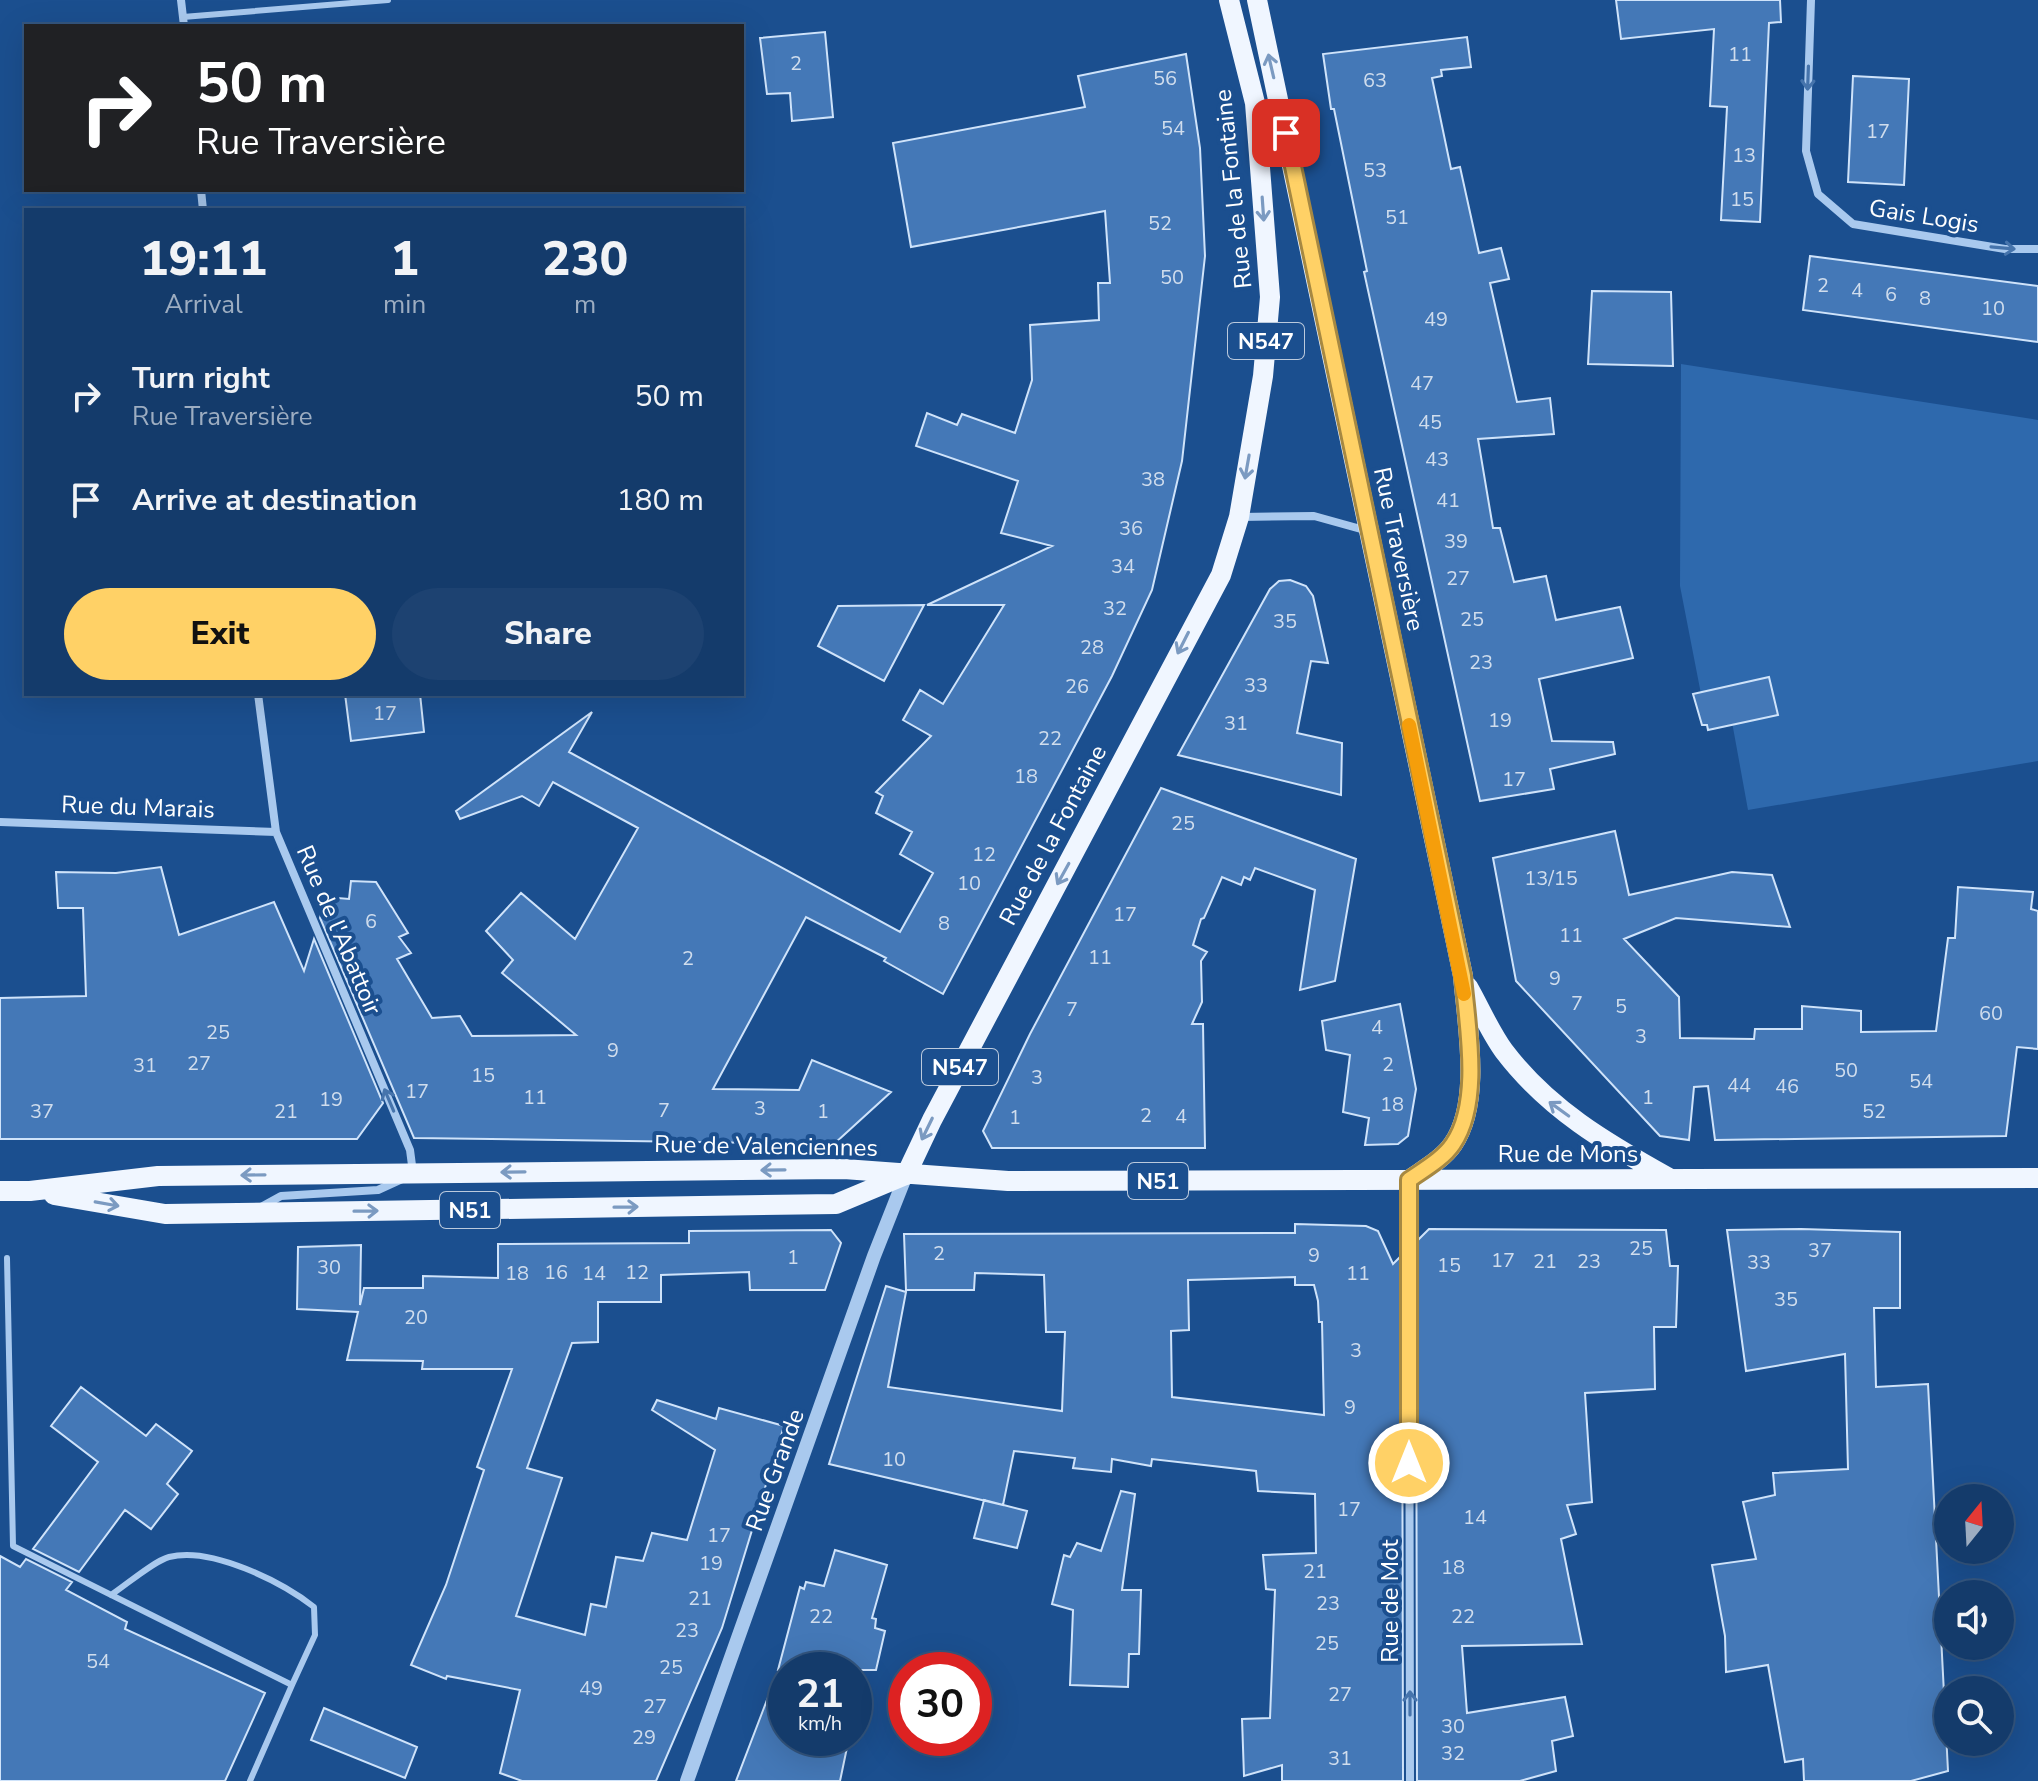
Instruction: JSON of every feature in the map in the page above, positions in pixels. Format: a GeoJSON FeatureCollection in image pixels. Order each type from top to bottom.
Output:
{"type":"FeatureCollection","features":[{"type":"Feature","properties":{"kind":"main road","name":"Rue de la Fontaine"},"geometry":{"type":"LineString","coordinates":[[906,1175],[1221,575],[1239,517],[1263,376],[1270,297],[1255,103],[1229,0]]}},
{"type":"Feature","properties":{"kind":"main road","name":"Rue Traversière"},"geometry":{"type":"LineString","coordinates":[[1257,0],[1463,976],[1471,1060],[1466,1109],[1453,1144],[1409,1180]]}},
{"type":"Feature","properties":{"kind":"main road","name":"Rue Traversière"},"geometry":{"type":"LineString","coordinates":[[1463,976],[1503,1049],[1547,1101],[1602,1141],[1672,1180]]}},
{"type":"Feature","properties":{"kind":"main road","name":"Rue de Valenciennes"},"geometry":{"type":"LineString","coordinates":[[0,1191],[30,1191],[158,1176],[844,1169],[906,1175]]}},
{"type":"Feature","properties":{"kind":"main road","name":"Rue de Valenciennes"},"geometry":{"type":"LineString","coordinates":[[30,1191],[165,1214],[836,1204],[906,1175]]}},
{"type":"Feature","properties":{"kind":"main road","name":"Rue de Mons"},"geometry":{"type":"LineString","coordinates":[[906,1175],[1008,1181],[2038,1178]]}},
{"type":"Feature","properties":{"kind":"street"},"geometry":{"type":"LineString","coordinates":[[181,0],[183,22]]}},
{"type":"Feature","properties":{"kind":"street","name":"Gais Logis"},"geometry":{"type":"LineString","coordinates":[[1811,0],[1806,151],[1818,194],[1853,224],[2005,249],[2038,249]]}},
{"type":"Feature","properties":{"kind":"street"},"geometry":{"type":"LineString","coordinates":[[1239,517],[1314,516],[1368,531]]}},
{"type":"Feature","properties":{"kind":"street","name":"Rue de l'Abattoir"},"geometry":{"type":"LineString","coordinates":[[258,696],[276,832],[410,1150],[413,1173]]}},
{"type":"Feature","properties":{"kind":"street","name":"Rue du Marais"},"geometry":{"type":"LineString","coordinates":[[0,822],[276,832]]}},
{"type":"Feature","properties":{"kind":"street"},"geometry":{"type":"LineString","coordinates":[[252,1213],[281,1196],[378,1190],[413,1173]]}},
{"type":"Feature","properties":{"kind":"street","name":"Rue Grande"},"geometry":{"type":"LineString","coordinates":[[687,1781],[874,1256],[906,1175]]}},
{"type":"Feature","properties":{"kind":"street","name":"Rue de Mot"},"geometry":{"type":"LineString","coordinates":[[1409,1180],[1410,1781]]}},
{"type":"Feature","properties":{"kind":"lane"},"geometry":{"type":"LineString","coordinates":[[183,22],[388,0]]}},
{"type":"Feature","properties":{"kind":"lane"},"geometry":{"type":"LineString","coordinates":[[7,1258],[13,1546],[292,1685]]}},
{"type":"Feature","properties":{"kind":"lane"},"geometry":{"type":"LineString","coordinates":[[111,1595],[169,1557],[218,1558],[294,1591],[314,1607],[315,1635],[250,1781]]}},
{"type":"Feature","properties":{"kind":"shaded area"},"geometry":{"type":"Polygon","coordinates":[[[1681,364],[2038,420],[2038,761],[1748,810],[1726,689],[1701,694],[1680,586],[1681,364]]]}},
{"type":"Feature","properties":{"kind":"building"},"geometry":{"type":"Polygon","coordinates":[[[1616,0],[1780,0],[1781,22],[1769,23],[1760,222],[1721,220],[1727,107],[1710,106],[1714,29],[1621,39],[1616,0]]]}},
{"type":"Feature","properties":{"kind":"building"},"geometry":{"type":"Polygon","coordinates":[[[825,32],[833,117],[792,121],[790,93],[767,94],[760,38],[825,32]]]}},
{"type":"Feature","properties":{"kind":"building"},"geometry":{"type":"Polygon","coordinates":[[[1467,37],[1471,67],[1441,70],[1442,76],[1432,78],[1451,169],[1460,167],[1479,253],[1501,248],[1509,279],[1490,283],[1517,402],[1550,398],[1554,434],[1478,439],[1493,528],[1500,528],[1514,582],[1546,576],[1556,620],[1620,607],[1633,658],[1539,679],[1552,741],[1613,742],[1615,754],[1550,769],[1554,789],[1480,801],[1364,272],[1367,271],[1334,109],[1331,109],[1323,54],[1467,37]]]}},
{"type":"Feature","properties":{"kind":"building"},"geometry":{"type":"Polygon","coordinates":[[[1186,54],[1200,148],[1205,256],[1182,461],[1152,590],[1112,676],[943,994],[884,961],[886,958],[806,917],[713,1089],[799,1090],[812,1060],[891,1092],[834,1144],[414,1138],[320,918],[326,897],[349,899],[351,881],[376,882],[408,933],[399,937],[411,953],[397,959],[432,1018],[460,1016],[472,1036],[576,1035],[502,973],[513,960],[486,931],[521,893],[575,939],[638,828],[553,782],[539,806],[522,796],[460,819],[456,811],[592,712],[569,752],[900,932],[933,873],[900,854],[912,832],[876,813],[883,796],[876,792],[931,736],[903,720],[920,690],[943,704],[1004,605],[927,605],[1052,546],[1001,533],[1018,481],[916,446],[927,413],[957,425],[962,414],[1015,433],[1032,380],[1030,325],[1099,320],[1098,283],[1110,283],[1105,211],[911,247],[893,143],[1085,107],[1078,76],[1186,54]]]}},
{"type":"Feature","properties":{"kind":"building"},"geometry":{"type":"Polygon","coordinates":[[[1853,76],[1909,79],[1904,185],[1848,182],[1853,76]]]}},
{"type":"Feature","properties":{"kind":"building"},"geometry":{"type":"Polygon","coordinates":[[[1810,256],[2038,286],[2038,342],[1803,310],[1810,256]]]}},
{"type":"Feature","properties":{"kind":"building"},"geometry":{"type":"Polygon","coordinates":[[[1592,291],[1671,292],[1673,366],[1588,364],[1592,291]]]}},
{"type":"Feature","properties":{"kind":"building"},"geometry":{"type":"Polygon","coordinates":[[[1290,580],[1306,586],[1313,596],[1328,663],[1311,661],[1297,733],[1342,743],[1341,795],[1178,755],[1270,589],[1279,581],[1290,580]]]}},
{"type":"Feature","properties":{"kind":"building"},"geometry":{"type":"Polygon","coordinates":[[[924,605],[884,681],[818,646],[838,606],[924,605]]]}},
{"type":"Feature","properties":{"kind":"building"},"geometry":{"type":"Polygon","coordinates":[[[1769,677],[1778,715],[1708,730],[1707,725],[1702,725],[1693,694],[1769,677]]]}},
{"type":"Feature","properties":{"kind":"building"},"geometry":{"type":"Polygon","coordinates":[[[345,696],[420,696],[424,732],[351,741],[345,696]]]}},
{"type":"Feature","properties":{"kind":"building"},"geometry":{"type":"Polygon","coordinates":[[[1161,788],[1356,859],[1335,981],[1300,990],[1315,890],[1255,868],[1250,880],[1244,877],[1241,885],[1222,877],[1201,919],[1193,945],[1207,952],[1201,961],[1202,1002],[1192,1024],[1203,1024],[1205,1148],[992,1148],[983,1131],[1030,1034],[1161,788]]]}},
{"type":"Feature","properties":{"kind":"building"},"geometry":{"type":"Polygon","coordinates":[[[1615,831],[1629,895],[1732,872],[1772,875],[1790,927],[1676,918],[1624,939],[1679,997],[1680,1038],[1754,1039],[1755,1029],[1802,1029],[1802,1006],[1861,1011],[1861,1032],[1936,1031],[1948,938],[1955,938],[1958,887],[2033,892],[2031,909],[2038,911],[2038,1049],[2017,1047],[2006,1136],[1715,1140],[1708,1086],[1694,1087],[1689,1140],[1660,1136],[1516,981],[1493,858],[1615,831]]]}},
{"type":"Feature","properties":{"kind":"building"},"geometry":{"type":"Polygon","coordinates":[[[161,867],[179,935],[274,902],[304,971],[314,939],[383,1103],[357,1139],[0,1139],[0,998],[86,996],[83,908],[58,908],[56,872],[116,873],[161,867]]]}},
{"type":"Feature","properties":{"kind":"building"},"geometry":{"type":"Polygon","coordinates":[[[1400,1004],[1416,1089],[1408,1136],[1398,1144],[1365,1145],[1369,1118],[1343,1112],[1350,1055],[1326,1050],[1322,1021],[1400,1004]]]}},
{"type":"Feature","properties":{"kind":"building"},"geometry":{"type":"Polygon","coordinates":[[[1295,1224],[1366,1226],[1378,1231],[1393,1264],[1402,1255],[1403,1781],[1282,1781],[1282,1765],[1244,1776],[1242,1719],[1270,1718],[1275,1590],[1266,1589],[1263,1555],[1316,1553],[1315,1494],[1258,1491],[1256,1471],[1152,1459],[1151,1466],[1112,1459],[1111,1472],[1073,1468],[1075,1458],[1014,1451],[1003,1505],[829,1464],[886,1286],[906,1292],[888,1387],[1062,1411],[1065,1332],[1046,1332],[1044,1275],[975,1273],[974,1290],[906,1290],[904,1234],[1295,1233],[1295,1224]],[[1295,1277],[1188,1280],[1189,1330],[1171,1331],[1172,1397],[1324,1415],[1322,1322],[1319,1322],[1318,1301],[1314,1285],[1295,1285],[1295,1277]]]}},
{"type":"Feature","properties":{"kind":"building"},"geometry":{"type":"Polygon","coordinates":[[[1429,1229],[1666,1230],[1670,1266],[1678,1266],[1676,1327],[1654,1327],[1655,1389],[1585,1393],[1592,1502],[1567,1505],[1576,1534],[1561,1539],[1582,1644],[1462,1646],[1467,1713],[1565,1697],[1573,1736],[1552,1741],[1556,1771],[1520,1781],[1417,1781],[1416,1242],[1429,1229]]]}},
{"type":"Feature","properties":{"kind":"building"},"geometry":{"type":"Polygon","coordinates":[[[831,1230],[841,1243],[825,1290],[750,1290],[749,1272],[661,1275],[661,1302],[598,1302],[598,1342],[572,1343],[527,1468],[562,1478],[516,1616],[585,1635],[591,1604],[606,1607],[616,1557],[643,1561],[652,1533],[687,1540],[715,1450],[652,1410],[657,1400],[716,1419],[719,1408],[784,1426],[722,1628],[656,1781],[522,1781],[500,1773],[520,1690],[447,1676],[446,1679],[411,1665],[446,1585],[484,1470],[477,1467],[512,1369],[422,1369],[423,1361],[347,1360],[358,1312],[297,1309],[298,1247],[361,1245],[360,1305],[364,1288],[423,1288],[423,1276],[498,1278],[498,1244],[689,1243],[689,1231],[831,1230]]]}},
{"type":"Feature","properties":{"kind":"building"},"geometry":{"type":"Polygon","coordinates":[[[1727,1230],[1900,1232],[1900,1308],[1874,1308],[1876,1387],[1928,1384],[1934,1564],[1937,1564],[1938,1580],[1934,1580],[1934,1660],[1942,1660],[1943,1676],[1934,1676],[1934,1756],[1947,1756],[1948,1771],[1911,1781],[1804,1781],[1803,1759],[1785,1762],[1768,1665],[1726,1672],[1725,1636],[1712,1565],[1756,1559],[1743,1502],[1775,1495],[1773,1473],[1848,1469],[1845,1354],[1746,1371],[1727,1230]]]}},
{"type":"Feature","properties":{"kind":"building"},"geometry":{"type":"Polygon","coordinates":[[[81,1387],[146,1436],[156,1424],[192,1451],[167,1484],[178,1494],[151,1529],[125,1510],[79,1572],[33,1549],[98,1462],[51,1426],[81,1387]]]}},
{"type":"Feature","properties":{"kind":"building"},"geometry":{"type":"Polygon","coordinates":[[[1121,1491],[1135,1494],[1122,1590],[1141,1590],[1139,1654],[1129,1654],[1128,1687],[1070,1685],[1073,1610],[1052,1604],[1064,1555],[1070,1557],[1077,1543],[1101,1551],[1121,1491]]]}},
{"type":"Feature","properties":{"kind":"building"},"geometry":{"type":"Polygon","coordinates":[[[984,1500],[1027,1511],[1017,1548],[974,1538],[984,1500]]]}},
{"type":"Feature","properties":{"kind":"building"},"geometry":{"type":"Polygon","coordinates":[[[835,1550],[887,1565],[872,1618],[876,1619],[875,1628],[885,1631],[876,1670],[872,1670],[872,1652],[783,1652],[800,1587],[804,1589],[806,1582],[824,1586],[835,1550]]]}},
{"type":"Feature","properties":{"kind":"building"},"geometry":{"type":"Polygon","coordinates":[[[0,1556],[20,1567],[26,1559],[72,1582],[66,1590],[127,1622],[125,1629],[265,1693],[225,1781],[0,1781],[0,1556]]]}},
{"type":"Feature","properties":{"kind":"building"},"geometry":{"type":"Polygon","coordinates":[[[768,1697],[768,1756],[845,1756],[840,1781],[736,1781],[768,1697]]]}},
{"type":"Feature","properties":{"kind":"building"},"geometry":{"type":"Polygon","coordinates":[[[324,1708],[417,1747],[405,1778],[311,1740],[324,1708]]]}},
{"type":"Feature","properties":{"kind":"slow traffic"},"geometry":{"type":"LineString","coordinates":[[1409,725],[1463,976],[1464,994]]}},
{"type":"Feature","properties":{"kind":"route"},"geometry":{"type":"LineString","coordinates":[[1286,133],[1463,976],[1471,1060],[1466,1109],[1453,1144],[1409,1180],[1409,1463]]}}]}
